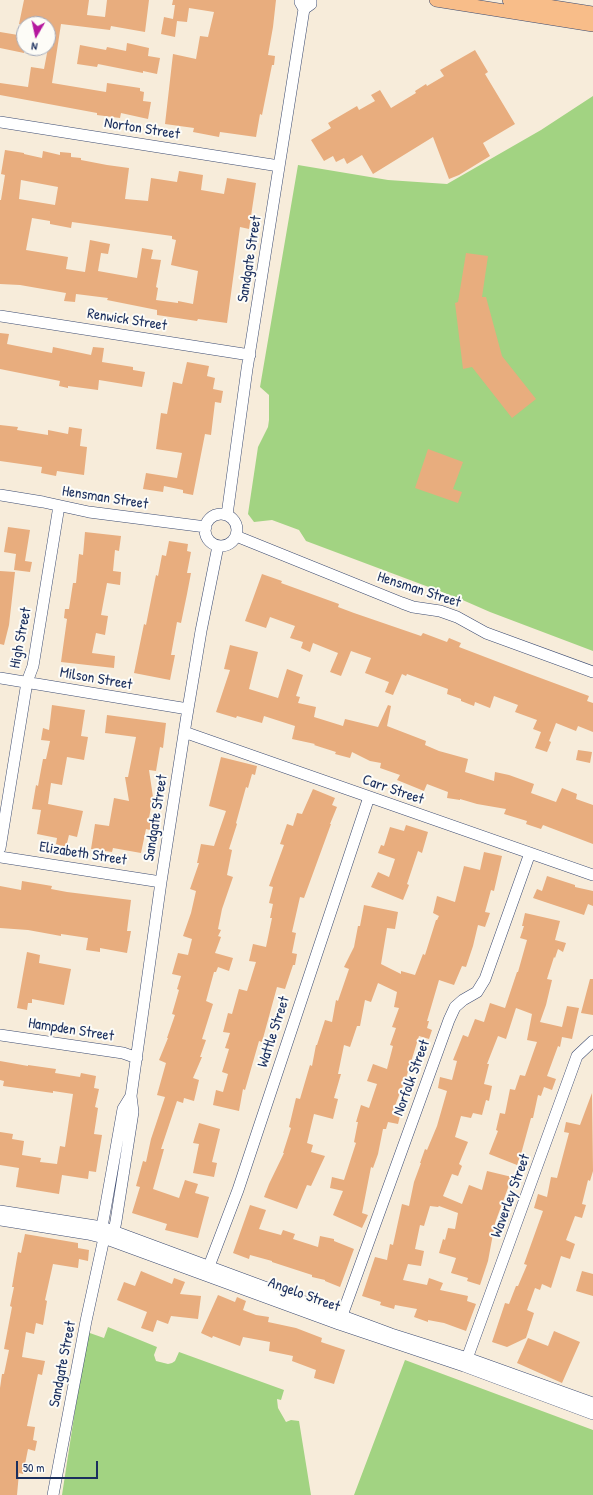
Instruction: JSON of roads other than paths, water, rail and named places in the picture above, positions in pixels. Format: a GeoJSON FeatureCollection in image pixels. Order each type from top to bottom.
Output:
{"type":"FeatureCollection","features":[{"type":"Feature","properties":{"kind":"main road"},"geometry":{"type":"LineString","coordinates":[[436,0],[593,25]]}},
{"type":"Feature","properties":{"kind":"main road"},"geometry":{"type":"LineString","coordinates":[[509,0],[593,13]]}},
{"type":"Feature","properties":{"kind":"street","name":"Sandgate Street"},"geometry":{"type":"LineString","coordinates":[[227,515],[250,355],[305,3]]}},
{"type":"Feature","properties":{"kind":"street","name":"Norton Street"},"geometry":{"type":"LineString","coordinates":[[0,122],[279,166]]}},
{"type":"Feature","properties":{"kind":"street","name":"Renwick Street"},"geometry":{"type":"LineString","coordinates":[[0,316],[250,355]]}},
{"type":"Feature","properties":{"kind":"street","name":"Hensman Street"},"geometry":{"type":"LineString","coordinates":[[0,495],[89,512],[206,527]]}},
{"type":"Feature","properties":{"kind":"street","name":"High Street"},"geometry":{"type":"LineString","coordinates":[[0,848],[27,682],[33,666],[59,506]]}},
{"type":"Feature","properties":{"kind":"street"},"geometry":{"type":"LineString","coordinates":[[216,515],[227,515],[237,526],[236,536],[231,543],[218,546],[209,541],[205,532],[206,527],[211,518],[216,515]]}},
{"type":"Feature","properties":{"kind":"street","name":"Hensman Street"},"geometry":{"type":"LineString","coordinates":[[236,536],[402,603],[413,607],[440,611],[457,617],[486,633],[593,672]]}},
{"type":"Feature","properties":{"kind":"street","name":"Sandgate Street"},"geometry":{"type":"LineString","coordinates":[[114,1231],[133,1112],[131,1096],[184,732],[201,631],[218,546]]}},
{"type":"Feature","properties":{"kind":"street","name":"Milson Street"},"geometry":{"type":"LineString","coordinates":[[0,678],[188,709]]}},
{"type":"Feature","properties":{"kind":"street","name":"Carr Street"},"geometry":{"type":"LineString","coordinates":[[184,732],[593,876]]}},
{"type":"Feature","properties":{"kind":"street","name":"Wattle Street"},"geometry":{"type":"LineString","coordinates":[[207,1271],[238,1190],[369,797]]}},
{"type":"Feature","properties":{"kind":"street","name":"Norfolk Street"},"geometry":{"type":"LineString","coordinates":[[341,1320],[449,1020],[455,1007],[463,1000],[477,992],[485,979],[530,853]]}},
{"type":"Feature","properties":{"kind":"street","name":"Elizabeth Street"},"geometry":{"type":"LineString","coordinates":[[0,856],[162,882]]}},
{"type":"Feature","properties":{"kind":"street","name":"Hampden Street"},"geometry":{"type":"LineString","coordinates":[[0,1034],[123,1054],[137,1058]]}},
{"type":"Feature","properties":{"kind":"street","name":"Waverley Street"},"geometry":{"type":"LineString","coordinates":[[466,1362],[577,1056],[593,1041]]}},
{"type":"Feature","properties":{"kind":"street","name":"Sandgate Street"},"geometry":{"type":"LineString","coordinates":[[53,1495],[86,1321],[104,1238],[102,1227],[123,1109],[131,1096]]}},
{"type":"Feature","properties":{"kind":"street","name":"Angelo Street"},"geometry":{"type":"LineString","coordinates":[[0,1211],[102,1227],[207,1271]]}},
{"type":"Feature","properties":{"kind":"street","name":"Angelo Street"},"geometry":{"type":"LineString","coordinates":[[0,1220],[88,1234],[207,1271],[341,1320],[392,1334],[466,1362],[593,1414]]}},
{"type":"Feature","properties":{"kind":"street"},"geometry":{"type":"LineString","coordinates":[[104,1238],[114,1231]]}},
{"type":"Feature","properties":{"kind":"street","name":"Angelo Street"},"geometry":{"type":"LineString","coordinates":[[466,1362],[593,1403]]}}]}
